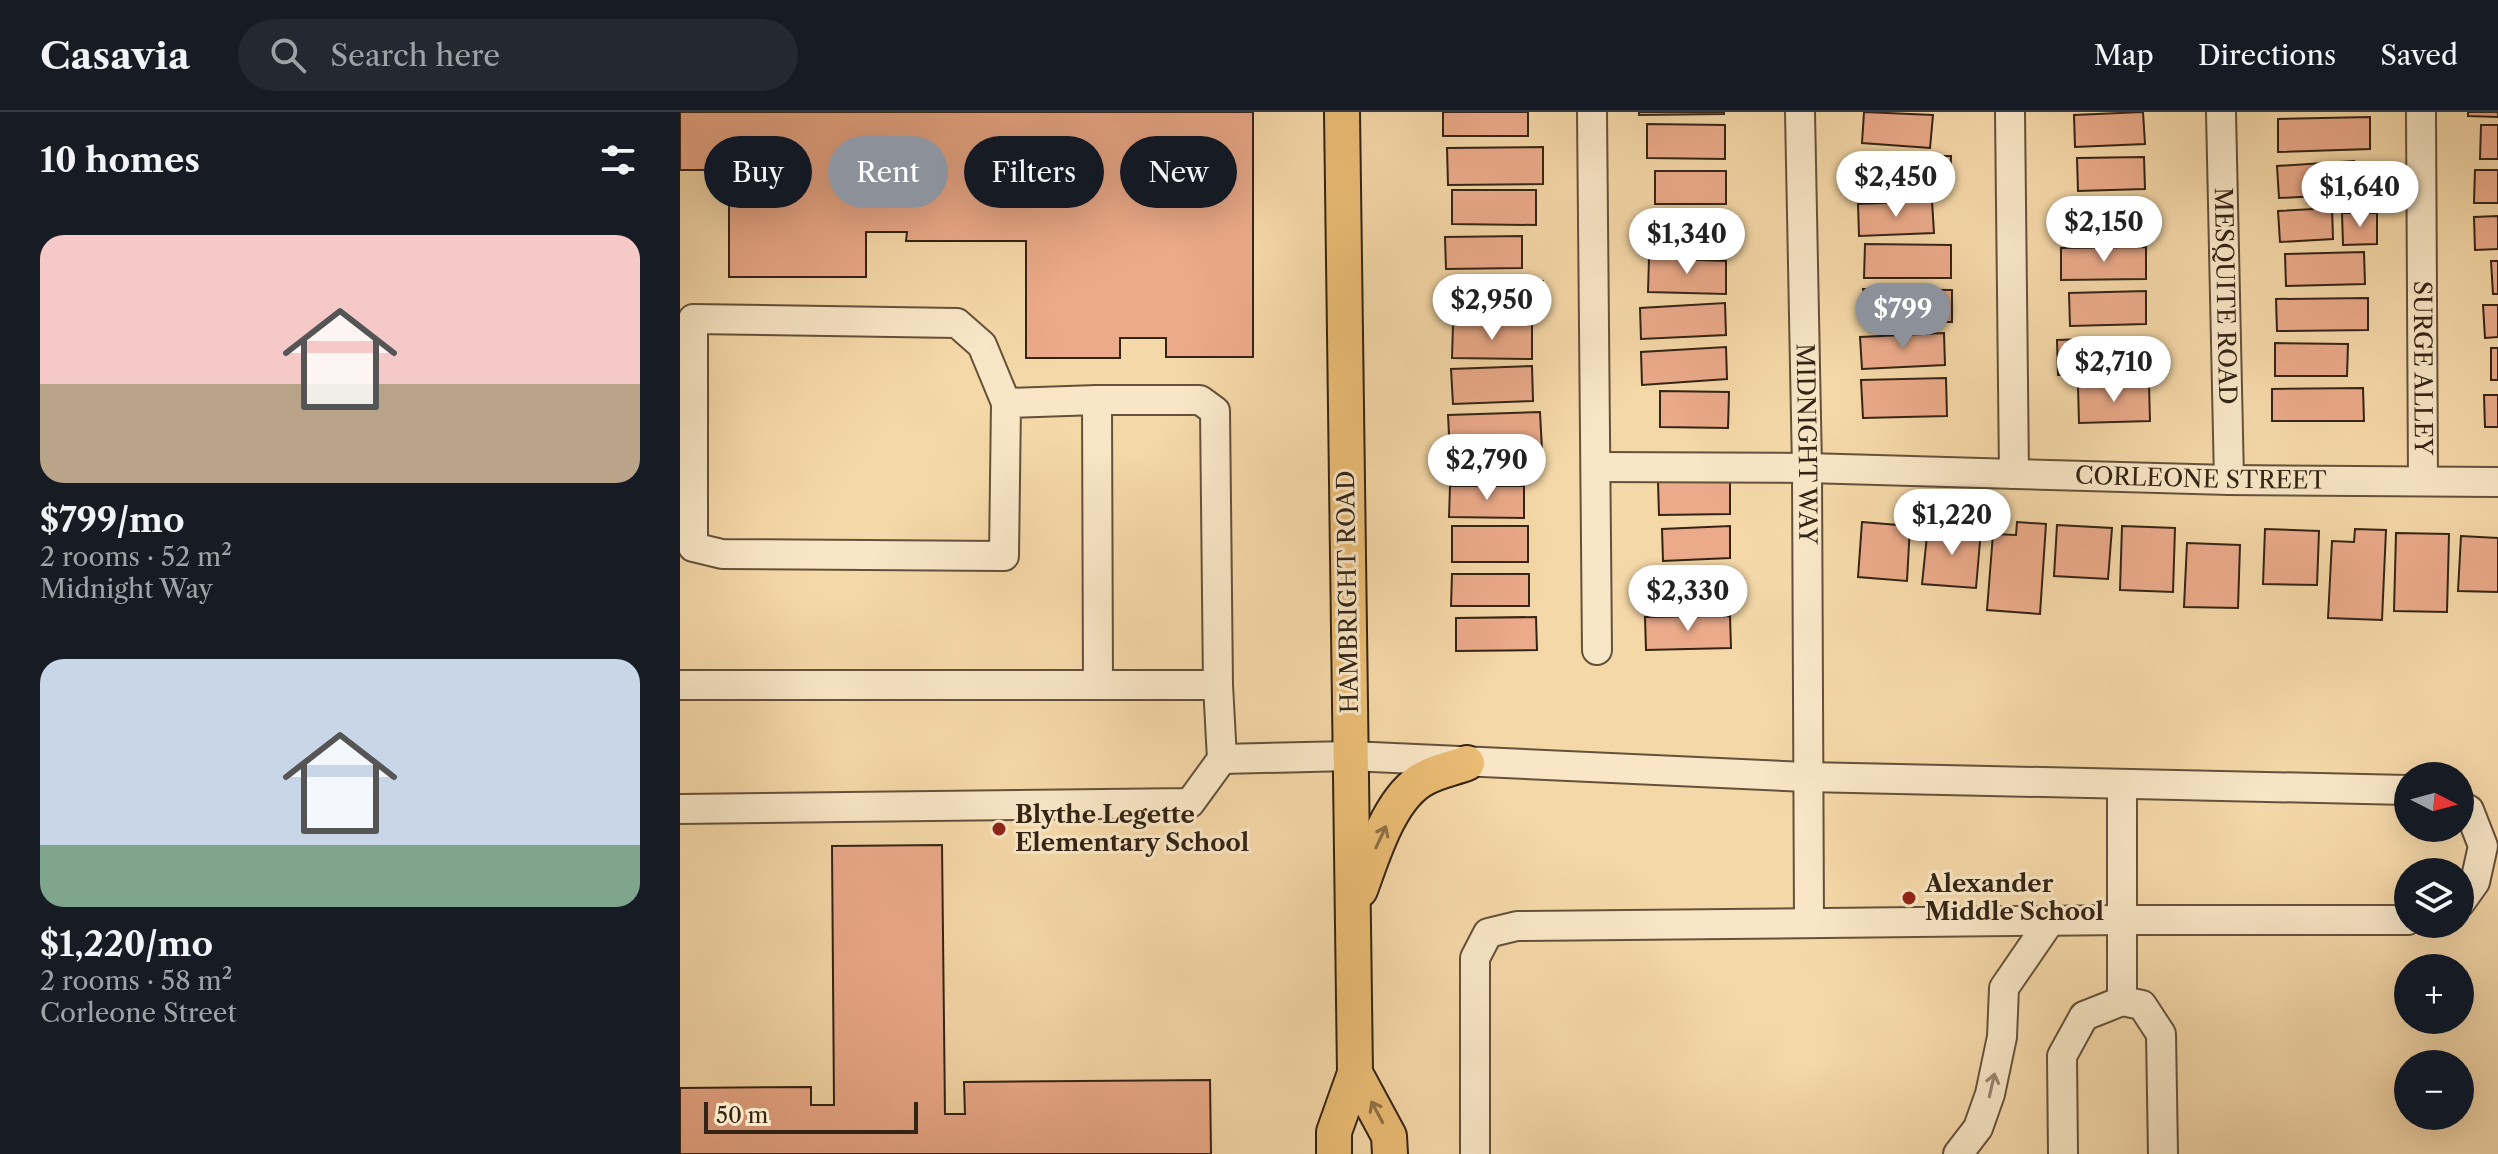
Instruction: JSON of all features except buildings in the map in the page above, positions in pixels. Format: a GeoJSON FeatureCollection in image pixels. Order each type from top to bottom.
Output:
{"type":"FeatureCollection","features":[{"type":"Feature","properties":{"kind":"main road","name":"HAMBRIGHT ROAD"},"geometry":{"type":"LineString","coordinates":[[1334,1154],[1334,1132],[1355,1073],[1342,112]]}},
{"type":"Feature","properties":{"kind":"main road"},"geometry":{"type":"LineString","coordinates":[[1352,909],[1396,805],[1424,778],[1467,763]]}},
{"type":"Feature","properties":{"kind":"main road","name":"HAMBRIGHT ROAD"},"geometry":{"type":"LineString","coordinates":[[1355,1073],[1389,1136],[1390,1154]]}},
{"type":"Feature","properties":{"kind":"street"},"geometry":{"type":"LineString","coordinates":[[1592,112],[1597,650]]}},
{"type":"Feature","properties":{"kind":"street","name":"MIDNIGHT WAY"},"geometry":{"type":"LineString","coordinates":[[1800,112],[1807,468],[1809,923]]}},
{"type":"Feature","properties":{"kind":"street"},"geometry":{"type":"LineString","coordinates":[[2010,112],[2014,474]]}},
{"type":"Feature","properties":{"kind":"street","name":"MESQUITE ROAD"},"geometry":{"type":"LineString","coordinates":[[2221,112],[2229,480]]}},
{"type":"Feature","properties":{"kind":"street","name":"SURGE ALLEY"},"geometry":{"type":"LineString","coordinates":[[2421,112],[2423,480]]}},
{"type":"Feature","properties":{"kind":"street"},"geometry":{"type":"LineString","coordinates":[[687,315],[957,323],[982,345],[1006,403],[1004,556],[722,554],[693,547],[687,315]]}},
{"type":"Feature","properties":{"kind":"street"},"geometry":{"type":"LineString","coordinates":[[1097,400],[1098,685]]}},
{"type":"Feature","properties":{"kind":"street"},"geometry":{"type":"LineString","coordinates":[[680,809],[1190,803],[1222,759],[1218,685],[1215,411],[1200,400],[1006,403]]}},
{"type":"Feature","properties":{"kind":"street","name":"CORLEONE STREET"},"geometry":{"type":"LineString","coordinates":[[1597,467],[1807,468],[2229,480],[2498,482]]}},
{"type":"Feature","properties":{"kind":"street"},"geometry":{"type":"LineString","coordinates":[[680,685],[1218,685]]}},
{"type":"Feature","properties":{"kind":"street"},"geometry":{"type":"LineString","coordinates":[[1222,759],[1350,756],[1807,777],[2394,790]]}},
{"type":"Feature","properties":{"kind":"street"},"geometry":{"type":"LineString","coordinates":[[2122,786],[2122,1001]]}},
{"type":"Feature","properties":{"kind":"street"},"geometry":{"type":"LineString","coordinates":[[2474,823],[2483,846],[2474,883]]}},
{"type":"Feature","properties":{"kind":"street"},"geometry":{"type":"LineString","coordinates":[[1475,1154],[1475,958],[1488,933],[1517,926],[2394,920]]}},
{"type":"Feature","properties":{"kind":"street"},"geometry":{"type":"LineString","coordinates":[[1958,1154],[1978,1128],[1990,1094],[2002,1037],[2004,988],[2050,921]]}},
{"type":"Feature","properties":{"kind":"street"},"geometry":{"type":"LineString","coordinates":[[2063,1154],[2062,1056],[2084,1016],[2122,1001],[2142,1005],[2161,1034],[2163,1154]]}},
{"type":"Feature","properties":{"kind":"place","name":"Blythe Legette Elementary School"},"geometry":{"type":"Point","coordinates":[999,829]}},
{"type":"Feature","properties":{"kind":"place","name":"Alexander Middle School"},"geometry":{"type":"Point","coordinates":[1909,898]}}]}
